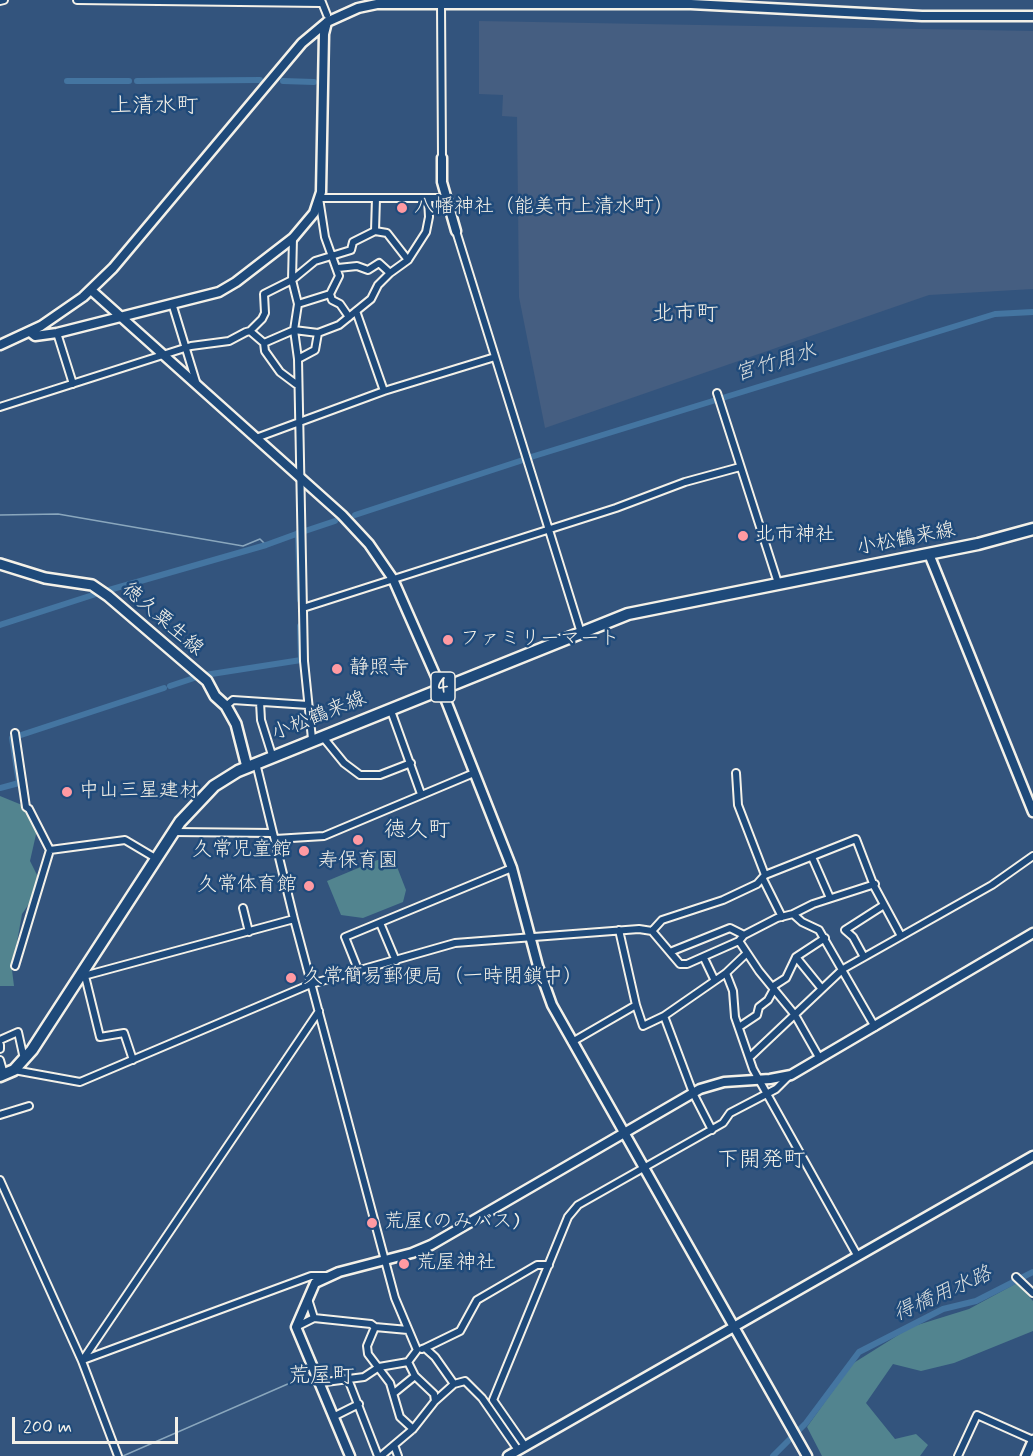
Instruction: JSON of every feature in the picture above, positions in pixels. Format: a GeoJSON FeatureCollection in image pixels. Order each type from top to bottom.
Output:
{"type":"FeatureCollection","features":[{"type":"Feature","properties":{"kind":"main road","name":"小松鶴来線"},"geometry":{"type":"LineString","coordinates":[[6,1073],[24,1060],[82,977],[180,822],[214,786],[251,765],[628,614],[978,544],[1033,529]]}},
{"type":"Feature","properties":{"kind":"main road","name":"徳久粟生線"},"geometry":{"type":"LineString","coordinates":[[0,564],[45,578],[76,581],[108,596],[207,681],[236,724],[251,765]]}},
{"type":"Feature","properties":{"kind":"street"},"geometry":{"type":"LineString","coordinates":[[30,332],[35,336],[57,333],[219,292],[293,238],[310,219],[319,198],[322,177],[324,34],[327,18],[321,2],[77,0]]}},
{"type":"Feature","properties":{"kind":"street"},"geometry":{"type":"LineString","coordinates":[[0,345],[30,332],[91,290],[302,43],[327,18],[358,8],[377,4],[425,2],[441,4],[657,2],[922,16],[1033,16]]}},
{"type":"Feature","properties":{"kind":"street"},"geometry":{"type":"LineString","coordinates":[[441,4],[442,182],[581,633]]}},
{"type":"Feature","properties":{"kind":"street"},"geometry":{"type":"LineString","coordinates":[[319,198],[446,198]]}},
{"type":"Feature","properties":{"kind":"street"},"geometry":{"type":"LineString","coordinates":[[319,198],[326,237],[338,268],[336,287],[332,287],[330,298],[340,304],[350,317]]}},
{"type":"Feature","properties":{"kind":"street"},"geometry":{"type":"LineString","coordinates":[[375,231],[376,198]]}},
{"type":"Feature","properties":{"kind":"street"},"geometry":{"type":"LineString","coordinates":[[264,343],[294,330],[318,333],[339,325],[371,299],[378,285],[408,260],[426,232],[429,217],[428,199]]}},
{"type":"Feature","properties":{"kind":"street"},"geometry":{"type":"LineString","coordinates":[[0,407],[187,347],[229,341],[250,331],[262,319],[265,313],[264,294],[292,280],[315,261],[331,254],[351,250],[353,242],[375,231],[387,233],[408,260]]}},
{"type":"Feature","properties":{"kind":"street"},"geometry":{"type":"LineString","coordinates":[[293,238],[292,280],[298,304],[294,330],[298,359],[297,425],[308,705],[317,737],[360,775],[380,775],[411,763]]}},
{"type":"Feature","properties":{"kind":"street"},"geometry":{"type":"LineString","coordinates":[[338,268],[357,266],[368,270],[379,263],[390,273]]}},
{"type":"Feature","properties":{"kind":"street"},"geometry":{"type":"LineString","coordinates":[[91,290],[300,477],[362,536],[393,579],[441,688],[512,868],[544,986],[572,1042],[807,1456]]}},
{"type":"Feature","properties":{"kind":"street"},"geometry":{"type":"LineString","coordinates":[[298,304],[330,294]]}},
{"type":"Feature","properties":{"kind":"street"},"geometry":{"type":"LineString","coordinates":[[172,303],[197,386]]}},
{"type":"Feature","properties":{"kind":"street"},"geometry":{"type":"LineString","coordinates":[[357,311],[384,391]]}},
{"type":"Feature","properties":{"kind":"street"},"geometry":{"type":"LineString","coordinates":[[250,331],[264,343],[265,351],[280,372],[296,384]]}},
{"type":"Feature","properties":{"kind":"street"},"geometry":{"type":"LineString","coordinates":[[57,333],[73,384]]}},
{"type":"Feature","properties":{"kind":"street"},"geometry":{"type":"LineString","coordinates":[[298,359],[315,350],[318,333]]}},
{"type":"Feature","properties":{"kind":"street"},"geometry":{"type":"LineString","coordinates":[[256,438],[297,425],[384,391],[495,357]]}},
{"type":"Feature","properties":{"kind":"street"},"geometry":{"type":"LineString","coordinates":[[717,393],[778,583]]}},
{"type":"Feature","properties":{"kind":"street"},"geometry":{"type":"LineString","coordinates":[[303,608],[549,529],[685,482],[740,467]]}},
{"type":"Feature","properties":{"kind":"street"},"geometry":{"type":"LineString","coordinates":[[929,554],[1033,812]]}},
{"type":"Feature","properties":{"kind":"street"},"geometry":{"type":"LineString","coordinates":[[226,706],[234,700],[308,705]]}},
{"type":"Feature","properties":{"kind":"street"},"geometry":{"type":"LineString","coordinates":[[260,702],[261,720],[272,755]]}},
{"type":"Feature","properties":{"kind":"street"},"geometry":{"type":"LineString","coordinates":[[390,708],[422,794]]}},
{"type":"Feature","properties":{"kind":"street"},"geometry":{"type":"LineString","coordinates":[[15,733],[26,807],[50,850],[15,966]]}},
{"type":"Feature","properties":{"kind":"street"},"geometry":{"type":"LineString","coordinates":[[251,765],[274,836],[294,920],[395,1298],[417,1350]]}},
{"type":"Feature","properties":{"kind":"street"},"geometry":{"type":"LineString","coordinates":[[174,832],[324,836],[474,773]]}},
{"type":"Feature","properties":{"kind":"street"},"geometry":{"type":"LineString","coordinates":[[736,773],[738,805],[764,877],[782,917]]}},
{"type":"Feature","properties":{"kind":"street"},"geometry":{"type":"LineString","coordinates":[[652,931],[662,920],[723,900],[764,877],[856,839],[884,905],[901,936]]}},
{"type":"Feature","properties":{"kind":"street"},"geometry":{"type":"LineString","coordinates":[[50,850],[125,840],[158,860]]}},
{"type":"Feature","properties":{"kind":"street"},"geometry":{"type":"LineString","coordinates":[[812,856],[830,898]]}},
{"type":"Feature","properties":{"kind":"street"},"geometry":{"type":"LineString","coordinates":[[751,1056],[843,969],[992,885],[1033,856]]}},
{"type":"Feature","properties":{"kind":"street"},"geometry":{"type":"LineString","coordinates":[[359,972],[345,937],[512,868]]}},
{"type":"Feature","properties":{"kind":"street"},"geometry":{"type":"LineString","coordinates":[[0,1060],[6,1073],[80,1082],[311,984],[455,943],[619,930],[652,931],[680,964],[704,958],[782,917],[830,898],[875,884]]}},
{"type":"Feature","properties":{"kind":"street"},"geometry":{"type":"LineString","coordinates":[[864,957],[857,943],[845,930],[884,905]]}},
{"type":"Feature","properties":{"kind":"street"},"geometry":{"type":"LineString","coordinates":[[243,908],[249,932]]}},
{"type":"Feature","properties":{"kind":"street"},"geometry":{"type":"LineString","coordinates":[[793,914],[802,922],[819,930],[825,938],[875,1027]]}},
{"type":"Feature","properties":{"kind":"street"},"geometry":{"type":"LineString","coordinates":[[133,1060],[124,1033],[100,1037],[82,977],[294,920]]}},
{"type":"Feature","properties":{"kind":"street"},"geometry":{"type":"LineString","coordinates":[[380,923],[396,961]]}},
{"type":"Feature","properties":{"kind":"street"},"geometry":{"type":"LineString","coordinates":[[670,952],[730,928],[742,938],[747,953],[795,1015],[820,1059]]}},
{"type":"Feature","properties":{"kind":"street"},"geometry":{"type":"LineString","coordinates":[[619,930],[643,1026],[681,1006],[714,979],[726,973],[747,953]]}},
{"type":"Feature","properties":{"kind":"street"},"geometry":{"type":"LineString","coordinates":[[522,1448],[493,1400],[568,1217],[578,1205],[643,1166],[712,1130],[723,1123],[730,1113],[766,1094],[791,1075],[1033,933]]}},
{"type":"Feature","properties":{"kind":"street"},"geometry":{"type":"LineString","coordinates":[[739,1027],[758,1015],[759,1007],[768,1000],[773,988],[786,978],[796,957],[825,938]]}},
{"type":"Feature","properties":{"kind":"street"},"geometry":{"type":"LineString","coordinates":[[796,957],[822,989]]}},
{"type":"Feature","properties":{"kind":"street"},"geometry":{"type":"LineString","coordinates":[[704,958],[714,979]]}},
{"type":"Feature","properties":{"kind":"street"},"geometry":{"type":"LineString","coordinates":[[726,973],[733,991],[735,1017],[751,1056],[749,1059],[766,1094],[857,1255]]}},
{"type":"Feature","properties":{"kind":"street"},"geometry":{"type":"LineString","coordinates":[[572,1042],[636,1005]]}},
{"type":"Feature","properties":{"kind":"street"},"geometry":{"type":"LineString","coordinates":[[82,1360],[319,1011]]}},
{"type":"Feature","properties":{"kind":"street"},"geometry":{"type":"LineString","coordinates":[[664,1016],[693,1093],[712,1130]]}},
{"type":"Feature","properties":{"kind":"street"},"geometry":{"type":"LineString","coordinates":[[0,1040],[18,1032],[24,1060]]}},
{"type":"Feature","properties":{"kind":"street"},"geometry":{"type":"LineString","coordinates":[[350,1456],[296,1327],[307,1295],[315,1283],[328,1276],[431,1245],[693,1093],[724,1082],[791,1075]]}},
{"type":"Feature","properties":{"kind":"street"},"geometry":{"type":"LineString","coordinates":[[0,1115],[29,1106]]}},
{"type":"Feature","properties":{"kind":"street"},"geometry":{"type":"LineString","coordinates":[[508,1456],[1033,1156]]}},
{"type":"Feature","properties":{"kind":"street"},"geometry":{"type":"LineString","coordinates":[[0,1180],[82,1360],[118,1456]]}},
{"type":"Feature","properties":{"kind":"street"},"geometry":{"type":"LineString","coordinates":[[318,1383],[364,1377],[379,1367],[408,1362],[417,1350],[460,1331],[477,1300],[537,1265],[549,1265]]}},
{"type":"Feature","properties":{"kind":"street"},"geometry":{"type":"LineString","coordinates":[[82,1360],[311,1276],[328,1276]]}},
{"type":"Feature","properties":{"kind":"street"},"geometry":{"type":"LineString","coordinates":[[1016,1277],[1033,1293]]}},
{"type":"Feature","properties":{"kind":"street"},"geometry":{"type":"LineString","coordinates":[[307,1295],[314,1318]]}},
{"type":"Feature","properties":{"kind":"street"},"geometry":{"type":"LineString","coordinates":[[296,1327],[314,1318],[408,1330]]}},
{"type":"Feature","properties":{"kind":"street"},"geometry":{"type":"LineString","coordinates":[[375,1327],[367,1346],[368,1354],[379,1367],[394,1393],[400,1417],[412,1429]]}},
{"type":"Feature","properties":{"kind":"street"},"geometry":{"type":"LineString","coordinates":[[425,1348],[435,1357],[454,1384]]}},
{"type":"Feature","properties":{"kind":"street"},"geometry":{"type":"LineString","coordinates":[[408,1362],[416,1376],[434,1394],[435,1401]]}},
{"type":"Feature","properties":{"kind":"street"},"geometry":{"type":"LineString","coordinates":[[394,1393],[416,1376]]}},
{"type":"Feature","properties":{"kind":"street"},"geometry":{"type":"LineString","coordinates":[[348,1379],[373,1439],[371,1442],[379,1456],[412,1429],[435,1401],[454,1384],[465,1381],[482,1398],[522,1448]]}},
{"type":"Feature","properties":{"kind":"street"},"geometry":{"type":"LineString","coordinates":[[333,1417],[359,1404]]}},
{"type":"Feature","properties":{"kind":"street"},"geometry":{"type":"LineString","coordinates":[[958,1456],[977,1415],[1033,1440],[1026,1456]]}},
{"type":"Feature","properties":{"kind":"street"},"geometry":{"type":"LineString","coordinates":[[394,1445],[398,1456]]}},
{"type":"Feature","properties":{"kind":"shaded area"},"geometry":{"type":"Polygon","coordinates":[[[479,21],[1033,31],[1033,289],[929,295],[545,428],[519,297],[517,117],[502,116],[503,95],[479,94],[479,21]]]}},
{"type":"Feature","properties":{"kind":"green space"},"geometry":{"type":"Polygon","coordinates":[[[0,796],[22,805],[37,830],[30,861],[42,885],[22,914],[12,970],[14,986],[0,986],[0,796]]]}},
{"type":"Feature","properties":{"kind":"green space"},"geometry":{"type":"Polygon","coordinates":[[[392,854],[406,890],[403,902],[363,918],[341,915],[327,881],[392,854]]]}},
{"type":"Feature","properties":{"kind":"green space"},"geometry":{"type":"Polygon","coordinates":[[[1017,1283],[1033,1301],[1033,1331],[954,1363],[921,1371],[893,1364],[866,1403],[895,1439],[916,1434],[928,1445],[920,1456],[822,1456],[807,1427],[852,1364],[911,1327],[969,1309],[1017,1283]]]}},
{"type":"Feature","properties":{"kind":"waterway"},"geometry":{"type":"LineString","coordinates":[[138,4],[184,5]]}},
{"type":"Feature","properties":{"kind":"waterway"},"geometry":{"type":"LineString","coordinates":[[137,81],[260,80]]}},
{"type":"Feature","properties":{"kind":"waterway"},"geometry":{"type":"LineString","coordinates":[[67,81],[129,81]]}},
{"type":"Feature","properties":{"kind":"waterway"},"geometry":{"type":"LineString","coordinates":[[283,81],[314,82]]}},
{"type":"Feature","properties":{"kind":"waterway","name":"宮竹用水"},"geometry":{"type":"LineString","coordinates":[[531,457],[995,314],[1033,312]]}},
{"type":"Feature","properties":{"kind":"waterway"},"geometry":{"type":"LineString","coordinates":[[355,515],[523,460]]}},
{"type":"Feature","properties":{"kind":"waterway"},"geometry":{"type":"LineString","coordinates":[[0,515],[58,514],[243,546],[260,539],[266,545]]}},
{"type":"Feature","properties":{"kind":"waterway"},"geometry":{"type":"LineString","coordinates":[[305,531],[335,521]]}},
{"type":"Feature","properties":{"kind":"waterway"},"geometry":{"type":"LineString","coordinates":[[298,533],[300,600]]}},
{"type":"Feature","properties":{"kind":"waterway"},"geometry":{"type":"LineString","coordinates":[[109,590],[266,545],[299,533]]}},
{"type":"Feature","properties":{"kind":"waterway"},"geometry":{"type":"LineString","coordinates":[[0,625],[99,593]]}},
{"type":"Feature","properties":{"kind":"waterway"},"geometry":{"type":"LineString","coordinates":[[205,675],[301,660],[300,626]]}},
{"type":"Feature","properties":{"kind":"waterway"},"geometry":{"type":"LineString","coordinates":[[170,686],[194,678]]}},
{"type":"Feature","properties":{"kind":"waterway"},"geometry":{"type":"LineString","coordinates":[[21,735],[164,688]]}},
{"type":"Feature","properties":{"kind":"waterway"},"geometry":{"type":"LineString","coordinates":[[0,788],[19,783],[12,738]]}},
{"type":"Feature","properties":{"kind":"waterway","name":"得橋用水路"},"geometry":{"type":"LineString","coordinates":[[773,1456],[806,1423],[859,1352],[943,1309],[976,1301],[1033,1272]]}},
{"type":"Feature","properties":{"kind":"waterway"},"geometry":{"type":"LineString","coordinates":[[123,1456],[290,1383]]}},
{"type":"Feature","properties":{"kind":"place","name":"八幡神社（能美市上清水町）"},"geometry":{"type":"Point","coordinates":[402,208]}},
{"type":"Feature","properties":{"kind":"place","name":"北市神社"},"geometry":{"type":"Point","coordinates":[743,536]}},
{"type":"Feature","properties":{"kind":"place","name":"ファミリーマート"},"geometry":{"type":"Point","coordinates":[448,640]}},
{"type":"Feature","properties":{"kind":"place","name":"静照寺"},"geometry":{"type":"Point","coordinates":[337,669]}},
{"type":"Feature","properties":{"kind":"place","name":"中山三星建材"},"geometry":{"type":"Point","coordinates":[67,792]}},
{"type":"Feature","properties":{"kind":"place","name":"寿保育園"},"geometry":{"type":"Point","coordinates":[358,840]}},
{"type":"Feature","properties":{"kind":"place","name":"久常児童館"},"geometry":{"type":"Point","coordinates":[304,851]}},
{"type":"Feature","properties":{"kind":"place","name":"久常体育館"},"geometry":{"type":"Point","coordinates":[309,886]}},
{"type":"Feature","properties":{"kind":"place","name":"久常簡易郵便局（一時閉鎖中）"},"geometry":{"type":"Point","coordinates":[291,978]}},
{"type":"Feature","properties":{"kind":"place","name":"荒屋(のみバス)"},"geometry":{"type":"Point","coordinates":[372,1223]}},
{"type":"Feature","properties":{"kind":"place","name":"荒屋神社"},"geometry":{"type":"Point","coordinates":[404,1264]}},
{"type":"Feature","properties":{"kind":"district","name":"上清水町"},"geometry":{"type":"Point","coordinates":[154,107]}},
{"type":"Feature","properties":{"kind":"district","name":"北市町"},"geometry":{"type":"Point","coordinates":[685,315]}},
{"type":"Feature","properties":{"kind":"district","name":"徳久町"},"geometry":{"type":"Point","coordinates":[417,831]}},
{"type":"Feature","properties":{"kind":"district","name":"下開発町"},"geometry":{"type":"Point","coordinates":[761,1161]}},
{"type":"Feature","properties":{"kind":"district","name":"荒屋町"},"geometry":{"type":"Point","coordinates":[321,1377]}}]}
